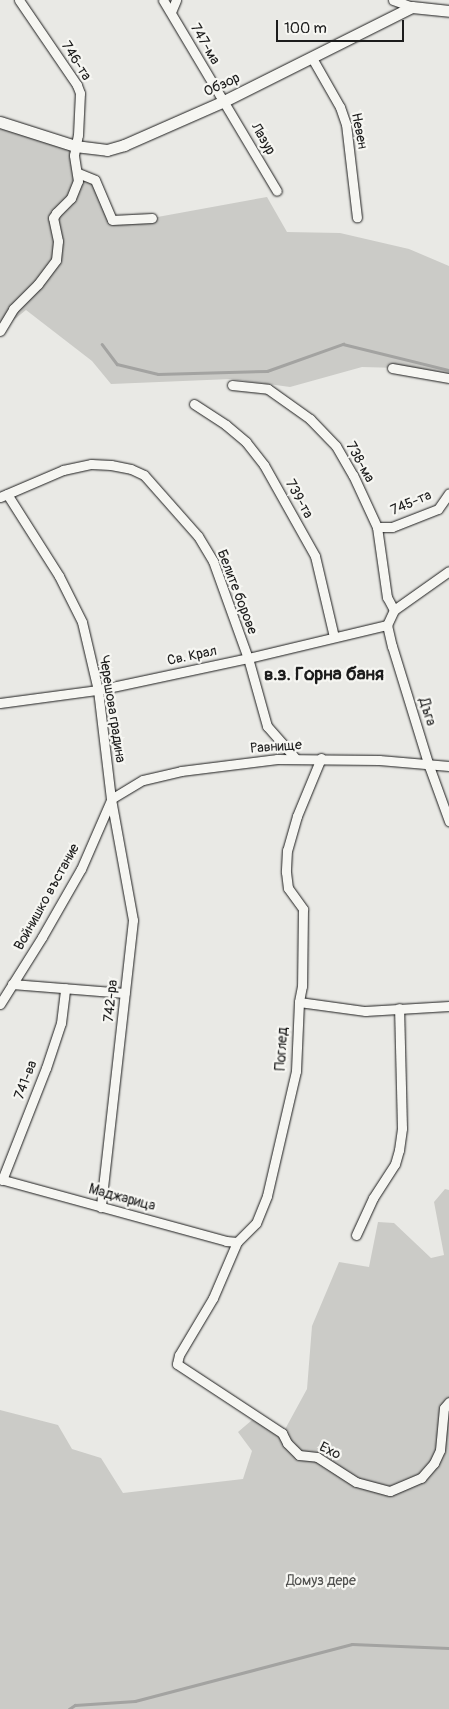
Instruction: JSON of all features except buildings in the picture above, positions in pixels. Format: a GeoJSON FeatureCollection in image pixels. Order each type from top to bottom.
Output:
{"type":"FeatureCollection","features":[{"type":"Feature","properties":{"kind":"street","name":"746-та"},"geometry":{"type":"LineString","coordinates":[[19,0],[77,84],[81,100],[75,146],[78,173]]}},
{"type":"Feature","properties":{"kind":"street","name":"747-ма"},"geometry":{"type":"LineString","coordinates":[[163,0],[222,102]]}},
{"type":"Feature","properties":{"kind":"street"},"geometry":{"type":"LineString","coordinates":[[171,12],[176,0]]}},
{"type":"Feature","properties":{"kind":"street"},"geometry":{"type":"LineString","coordinates":[[393,0],[412,7],[449,11]]}},
{"type":"Feature","properties":{"kind":"street","name":"Обзор"},"geometry":{"type":"LineString","coordinates":[[0,122],[75,146],[107,150],[124,145],[222,102],[412,7]]}},
{"type":"Feature","properties":{"kind":"street","name":"Невен"},"geometry":{"type":"LineString","coordinates":[[312,58],[340,107],[346,124],[357,216]]}},
{"type":"Feature","properties":{"kind":"street","name":"Лазур"},"geometry":{"type":"LineString","coordinates":[[222,102],[232,113],[277,191]]}},
{"type":"Feature","properties":{"kind":"street"},"geometry":{"type":"LineString","coordinates":[[0,331],[13,309],[38,284],[56,260],[58,241],[53,218],[75,191],[78,173],[95,180],[112,220],[152,218]]}},
{"type":"Feature","properties":{"kind":"street"},"geometry":{"type":"LineString","coordinates":[[392,368],[449,378]]}},
{"type":"Feature","properties":{"kind":"street","name":"738-ма"},"geometry":{"type":"LineString","coordinates":[[232,385],[268,390],[310,420],[336,446],[353,475],[377,527],[387,597],[394,610]]}},
{"type":"Feature","properties":{"kind":"street","name":"739-та"},"geometry":{"type":"LineString","coordinates":[[194,404],[233,430],[246,442],[264,465],[315,556],[334,637]]}},
{"type":"Feature","properties":{"kind":"street","name":"Белите борове"},"geometry":{"type":"LineString","coordinates":[[4,496],[63,470],[91,464],[111,464],[131,469],[144,475],[198,536],[213,561],[248,658],[267,726],[296,759]]}},
{"type":"Feature","properties":{"kind":"street","name":"745-та"},"geometry":{"type":"LineString","coordinates":[[377,527],[392,527],[438,509],[449,493]]}},
{"type":"Feature","properties":{"kind":"street","name":"Черешова градина"},"geometry":{"type":"LineString","coordinates":[[4,496],[58,576],[82,622],[98,690],[111,800]]}},
{"type":"Feature","properties":{"kind":"street"},"geometry":{"type":"LineString","coordinates":[[387,625],[394,610],[449,571]]}},
{"type":"Feature","properties":{"kind":"street","name":"Св. Крал"},"geometry":{"type":"LineString","coordinates":[[0,704],[98,690],[248,658],[387,625]]}},
{"type":"Feature","properties":{"kind":"street","name":"Дъга"},"geometry":{"type":"LineString","coordinates":[[387,625],[429,766],[449,821]]}},
{"type":"Feature","properties":{"kind":"street","name":"Поглед"},"geometry":{"type":"LineString","coordinates":[[179,1355],[213,1298],[237,1242],[256,1223],[267,1196],[296,1071],[298,1002],[302,986],[303,909],[288,888],[286,872],[287,850],[297,816],[321,758]]}},
{"type":"Feature","properties":{"kind":"street","name":"Равнище"},"geometry":{"type":"LineString","coordinates":[[111,800],[144,780],[181,771],[277,759],[379,760],[429,766],[449,766]]}},
{"type":"Feature","properties":{"kind":"street","name":"Войнишко въстание"},"geometry":{"type":"LineString","coordinates":[[0,1004],[42,937],[81,869],[111,800]]}},
{"type":"Feature","properties":{"kind":"street","name":"742-ра"},"geometry":{"type":"LineString","coordinates":[[101,1207],[134,920],[111,800]]}},
{"type":"Feature","properties":{"kind":"street"},"geometry":{"type":"LineString","coordinates":[[12,984],[125,993]]}},
{"type":"Feature","properties":{"kind":"street","name":"741-ва"},"geometry":{"type":"LineString","coordinates":[[1,1179],[46,1068],[61,1023],[65,988]]}},
{"type":"Feature","properties":{"kind":"street"},"geometry":{"type":"LineString","coordinates":[[298,1002],[354,1010],[449,1006]]}},
{"type":"Feature","properties":{"kind":"street"},"geometry":{"type":"LineString","coordinates":[[356,1235],[373,1198],[395,1164],[399,1150],[402,1128],[399,1008]]}},
{"type":"Feature","properties":{"kind":"street","name":"Маджарица"},"geometry":{"type":"LineString","coordinates":[[1,1179],[226,1241],[237,1242]]}},
{"type":"Feature","properties":{"kind":"street","name":"Ехо"},"geometry":{"type":"LineString","coordinates":[[179,1355],[177,1364],[282,1433],[287,1443],[300,1455],[317,1457],[356,1482],[390,1491],[421,1478],[434,1463],[440,1450],[444,1408],[449,1402]]}},
{"type":"Feature","properties":{"kind":"green space"},"geometry":{"type":"Polygon","coordinates":[[[0,122],[75,146],[78,173],[95,180],[112,220],[152,218],[267,197],[287,232],[340,233],[409,249],[449,266],[449,378],[399,368],[362,367],[290,387],[231,379],[111,384],[92,361],[26,310],[0,331],[0,122]]]}},
{"type":"Feature","properties":{"kind":"green space","name":"Домуз дере"},"geometry":{"type":"Polygon","coordinates":[[[445,1189],[449,1190],[449,1709],[0,1709],[0,1410],[58,1425],[72,1449],[101,1458],[123,1493],[243,1479],[252,1451],[238,1432],[252,1420],[283,1433],[307,1389],[312,1326],[339,1262],[369,1267],[378,1222],[394,1223],[431,1258],[444,1255],[434,1202],[445,1189]]]}},
{"type":"Feature","properties":{"kind":"waterway"},"geometry":{"type":"LineString","coordinates":[[102,344],[117,364],[158,374],[267,371],[343,344],[449,370]]}},
{"type":"Feature","properties":{"kind":"waterway","name":"Домуз дере"},"geometry":{"type":"LineString","coordinates":[[69,1709],[75,1705],[135,1701],[352,1644],[449,1648]]}},
{"type":"Feature","properties":{"kind":"district","name":"в.з. Горна баня"},"geometry":{"type":"Point","coordinates":[324,675]}}]}
